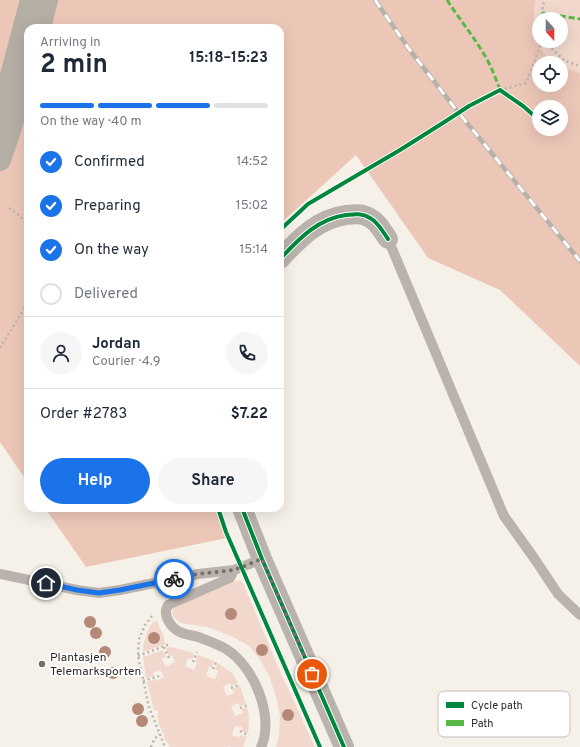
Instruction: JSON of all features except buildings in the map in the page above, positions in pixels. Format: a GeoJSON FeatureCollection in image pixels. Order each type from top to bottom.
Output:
{"type":"FeatureCollection","features":[{"type":"Feature","properties":{"kind":"highway"},"geometry":{"type":"LineString","coordinates":[[25,24],[31,0]]}},
{"type":"Feature","properties":{"kind":"highway"},"geometry":{"type":"LineString","coordinates":[[41,24],[47,0]]}},
{"type":"Feature","properties":{"kind":"highway"},"geometry":{"type":"LineString","coordinates":[[0,112],[24,26]]}},
{"type":"Feature","properties":{"kind":"highway"},"geometry":{"type":"LineString","coordinates":[[0,160],[24,88]]}},
{"type":"Feature","properties":{"kind":"street"},"geometry":{"type":"LineString","coordinates":[[284,255],[298,240],[322,222],[340,216],[358,213],[371,218],[388,239]]}},
{"type":"Feature","properties":{"kind":"street"},"geometry":{"type":"LineString","coordinates":[[244,512],[262,559],[344,747]]}},
{"type":"Feature","properties":{"kind":"lane"},"geometry":{"type":"LineString","coordinates":[[388,239],[504,516],[558,594],[580,615]]}},
{"type":"Feature","properties":{"kind":"lane"},"geometry":{"type":"LineString","coordinates":[[0,574],[77,590],[99,593],[198,574],[234,570],[262,559]]}},
{"type":"Feature","properties":{"kind":"lane"},"geometry":{"type":"LineString","coordinates":[[234,570],[230,578],[168,605],[166,611],[172,626],[178,631],[203,638],[227,650],[242,662],[252,678],[260,696],[266,718],[264,741],[261,747]]}},
{"type":"Feature","properties":{"kind":"path"},"geometry":{"type":"LineString","coordinates":[[542,12],[544,0]]}},
{"type":"Feature","properties":{"kind":"path"},"geometry":{"type":"LineString","coordinates":[[494,93],[526,83],[541,48]]}},
{"type":"Feature","properties":{"kind":"path"},"geometry":{"type":"LineString","coordinates":[[551,48],[565,61],[580,66]]}},
{"type":"Feature","properties":{"kind":"path"},"geometry":{"type":"LineString","coordinates":[[500,90],[506,94]]}},
{"type":"Feature","properties":{"kind":"path"},"geometry":{"type":"LineString","coordinates":[[9,208],[24,220]]}},
{"type":"Feature","properties":{"kind":"path"},"geometry":{"type":"LineString","coordinates":[[0,348],[24,309]]}},
{"type":"Feature","properties":{"kind":"path"},"geometry":{"type":"LineString","coordinates":[[165,747],[149,707],[138,656],[139,639],[145,625],[154,613],[168,605]]}},
{"type":"Feature","properties":{"kind":"path"},"geometry":{"type":"LineString","coordinates":[[138,656],[172,644]]}},
{"type":"Feature","properties":{"kind":"path"},"geometry":{"type":"LineString","coordinates":[[164,647],[168,658]]}},
{"type":"Feature","properties":{"kind":"path"},"geometry":{"type":"LineString","coordinates":[[190,649],[204,654]]}},
{"type":"Feature","properties":{"kind":"path"},"geometry":{"type":"LineString","coordinates":[[193,662],[197,652]]}},
{"type":"Feature","properties":{"kind":"path"},"geometry":{"type":"LineString","coordinates":[[213,669],[217,660],[222,663]]}},
{"type":"Feature","properties":{"kind":"path"},"geometry":{"type":"LineString","coordinates":[[143,681],[159,676]]}},
{"type":"Feature","properties":{"kind":"path"},"geometry":{"type":"LineString","coordinates":[[231,688],[241,684],[243,689]]}},
{"type":"Feature","properties":{"kind":"path"},"geometry":{"type":"LineString","coordinates":[[247,699],[250,711]]}},
{"type":"Feature","properties":{"kind":"path"},"geometry":{"type":"LineString","coordinates":[[240,708],[249,704]]}},
{"type":"Feature","properties":{"kind":"path"},"geometry":{"type":"LineString","coordinates":[[248,742],[250,730]]}},
{"type":"Feature","properties":{"kind":"path"},"geometry":{"type":"LineString","coordinates":[[240,731],[250,736]]}},
{"type":"Feature","properties":{"kind":"path"},"geometry":{"type":"LineString","coordinates":[[151,747],[159,734]]}},
{"type":"Feature","properties":{"kind":"shaded area"},"geometry":{"type":"Polygon","coordinates":[[[0,0],[536,0],[534,12],[532,12],[532,48],[541,48],[547,56],[532,56],[532,92],[568,92],[568,69],[580,73],[580,366],[500,290],[428,258],[356,155],[284,220],[284,24],[24,24],[24,477],[0,442],[0,0]]]}},
{"type":"Feature","properties":{"kind":"shaded area"},"geometry":{"type":"Polygon","coordinates":[[[536,0],[580,0],[580,73],[568,69],[568,56],[547,56],[541,48],[568,48],[568,12],[534,12],[536,0]]]}},
{"type":"Feature","properties":{"kind":"shaded area"},"geometry":{"type":"Polygon","coordinates":[[[48,512],[219,512],[227,538],[86,567],[48,512]]]}},
{"type":"Feature","properties":{"kind":"shaded area"},"geometry":{"type":"Polygon","coordinates":[[[241,580],[278,667],[315,747],[276,747],[279,735],[280,717],[277,700],[269,676],[261,661],[249,646],[231,636],[207,627],[181,623],[173,616],[173,608],[241,580]]]}},
{"type":"Feature","properties":{"kind":"shaded area"},"geometry":{"type":"Polygon","coordinates":[[[157,621],[164,637],[165,644],[143,652],[144,641],[148,630],[152,623],[157,621]]]}},
{"type":"Feature","properties":{"kind":"shaded area"},"geometry":{"type":"Polygon","coordinates":[[[171,647],[193,653],[194,656],[192,659],[188,658],[185,666],[194,670],[198,655],[214,661],[212,668],[209,667],[206,676],[215,679],[218,671],[215,669],[218,663],[232,673],[238,683],[231,686],[230,683],[223,687],[227,696],[234,693],[232,689],[240,686],[246,704],[240,706],[239,703],[231,706],[235,716],[243,713],[241,709],[247,707],[249,717],[248,733],[242,732],[242,727],[235,726],[232,735],[247,737],[243,747],[170,747],[163,736],[165,735],[159,724],[158,711],[154,710],[147,682],[155,679],[156,681],[164,677],[160,670],[153,673],[154,676],[146,678],[143,657],[163,650],[166,657],[162,659],[166,667],[175,662],[172,655],[169,656],[166,648],[171,647]]]}},
{"type":"Feature","properties":{"kind":"railway"},"geometry":{"type":"LineString","coordinates":[[375,0],[409,49],[454,107],[580,261]]}},
{"type":"Feature","properties":{"kind":"marked path"},"geometry":{"type":"LineString","coordinates":[[447,0],[485,56],[500,90]]}},
{"type":"Feature","properties":{"kind":"marked path"},"geometry":{"type":"LineString","coordinates":[[568,17],[580,19]]}},
{"type":"Feature","properties":{"kind":"cycle path"},"geometry":{"type":"LineString","coordinates":[[284,226],[308,204],[400,150],[469,106],[500,90],[532,114]]}},
{"type":"Feature","properties":{"kind":"cycle path"},"geometry":{"type":"LineString","coordinates":[[284,255],[294,244],[317,225],[336,217],[346,215],[355,214],[367,216],[378,225],[388,239]]}},
{"type":"Feature","properties":{"kind":"cycle path"},"geometry":{"type":"LineString","coordinates":[[219,512],[226,532],[320,747]]}},
{"type":"Feature","properties":{"kind":"cycle path"},"geometry":{"type":"LineString","coordinates":[[244,512],[262,559],[344,747]]}},
{"type":"Feature","properties":{"kind":"way so far"},"geometry":{"type":"LineString","coordinates":[[174,579],[198,574],[234,570],[262,559],[312,674]]}},
{"type":"Feature","properties":{"kind":"place","name":"Plantasjen Telemarksporten"},"geometry":{"type":"Point","coordinates":[42,664]}},
{"type":"Feature","properties":{"kind":"route"},"geometry":{"type":"LineString","coordinates":[[46,583],[99,593],[174,579]]}}]}
